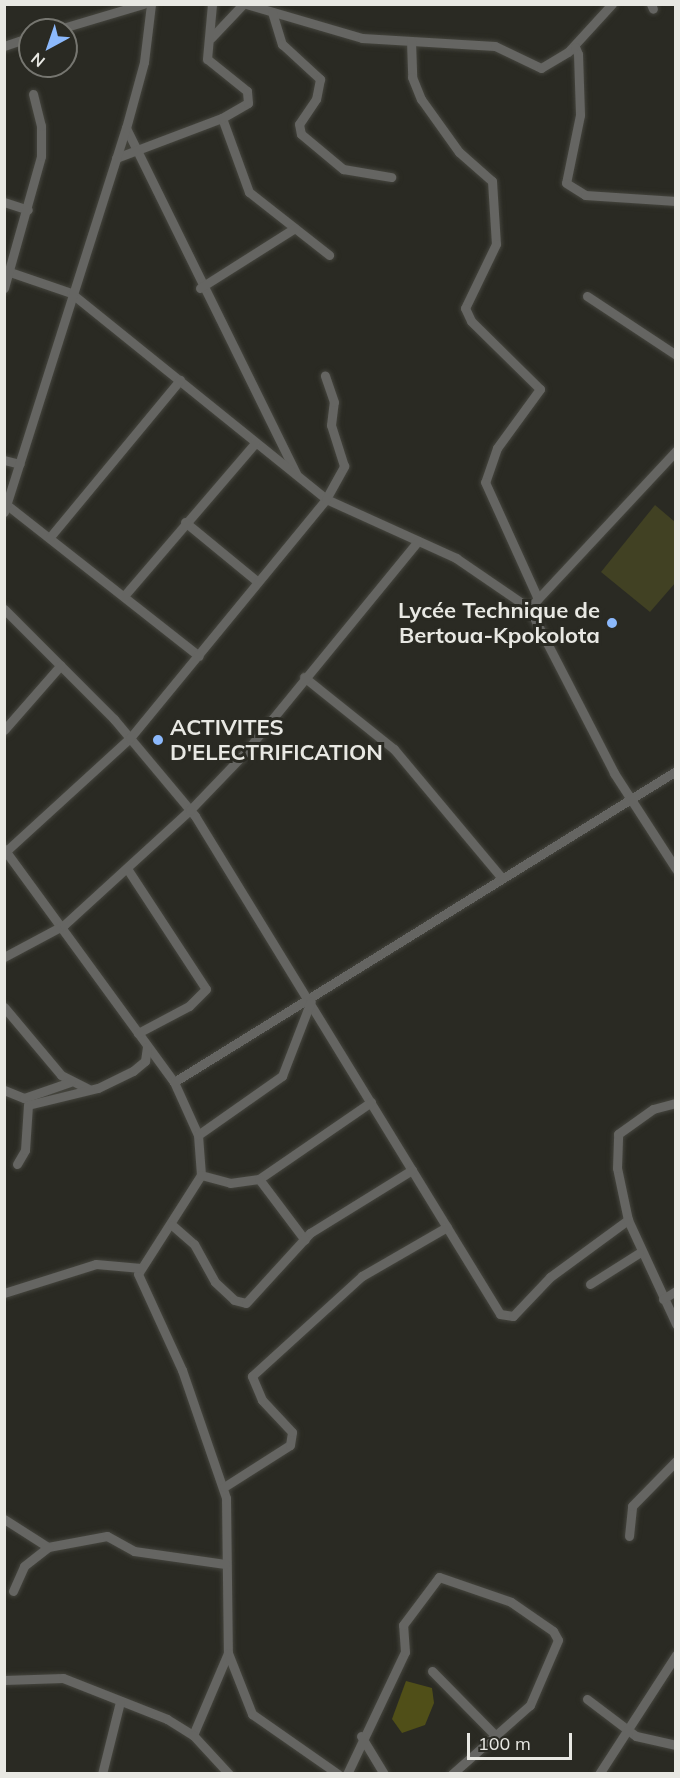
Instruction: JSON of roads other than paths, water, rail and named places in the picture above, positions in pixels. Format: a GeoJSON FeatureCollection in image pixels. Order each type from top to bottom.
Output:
{"type":"FeatureCollection","features":[{"type":"Feature","properties":{"kind":"street"},"geometry":{"type":"LineString","coordinates":[[78,23],[143,4]]}},
{"type":"Feature","properties":{"kind":"street"},"geometry":{"type":"LineString","coordinates":[[151,4],[144,62],[126,128],[71,293],[6,508],[50,537],[200,656]]}},
{"type":"Feature","properties":{"kind":"street"},"geometry":{"type":"LineString","coordinates":[[116,158],[243,109],[249,97],[207,58],[212,38],[212,4]]}},
{"type":"Feature","properties":{"kind":"street"},"geometry":{"type":"LineString","coordinates":[[212,38],[245,4],[362,38],[495,46],[541,68],[575,47],[578,54],[580,115],[566,183],[585,195],[675,201]]}},
{"type":"Feature","properties":{"kind":"street"},"geometry":{"type":"LineString","coordinates":[[568,52],[612,4]]}},
{"type":"Feature","properties":{"kind":"street"},"geometry":{"type":"LineString","coordinates":[[272,12],[277,37],[320,79],[316,99],[299,124],[301,134],[343,169],[391,177]]}},
{"type":"Feature","properties":{"kind":"street"},"geometry":{"type":"LineString","coordinates":[[411,40],[412,77],[421,99],[459,152],[492,181],[496,244],[465,308],[471,321],[540,389],[497,448],[485,482],[538,599]]}},
{"type":"Feature","properties":{"kind":"street"},"geometry":{"type":"LineString","coordinates":[[4,288],[7,270],[28,210],[41,156],[33,94]]}},
{"type":"Feature","properties":{"kind":"street"},"geometry":{"type":"LineString","coordinates":[[222,118],[242,182],[329,255]]}},
{"type":"Feature","properties":{"kind":"street"},"geometry":{"type":"LineString","coordinates":[[126,128],[139,150],[200,288],[297,476]]}},
{"type":"Feature","properties":{"kind":"street"},"geometry":{"type":"LineString","coordinates":[[4,202],[28,210]]}},
{"type":"Feature","properties":{"kind":"street"},"geometry":{"type":"LineString","coordinates":[[200,288],[295,228]]}},
{"type":"Feature","properties":{"kind":"street"},"geometry":{"type":"LineString","coordinates":[[7,270],[71,293],[326,499],[456,558],[529,608],[629,799],[675,869]]}},
{"type":"Feature","properties":{"kind":"street"},"geometry":{"type":"LineString","coordinates":[[587,296],[675,355]]}},
{"type":"Feature","properties":{"kind":"street"},"geometry":{"type":"LineString","coordinates":[[325,376],[334,402],[331,425],[344,466],[326,499],[200,656],[130,738],[5,851],[64,925],[147,1047],[174,1082],[198,1135],[201,1175],[172,1225],[138,1274],[182,1370],[224,1487],[228,1653],[252,1714],[338,1773]]}},
{"type":"Feature","properties":{"kind":"street"},"geometry":{"type":"LineString","coordinates":[[50,537],[180,380]]}},
{"type":"Feature","properties":{"kind":"street"},"geometry":{"type":"LineString","coordinates":[[124,596],[255,443]]}},
{"type":"Feature","properties":{"kind":"street"},"geometry":{"type":"LineString","coordinates":[[529,608],[675,451]]}},
{"type":"Feature","properties":{"kind":"street"},"geometry":{"type":"LineString","coordinates":[[4,460],[20,464]]}},
{"type":"Feature","properties":{"kind":"street"},"geometry":{"type":"LineString","coordinates":[[185,522],[258,582]]}},
{"type":"Feature","properties":{"kind":"street"},"geometry":{"type":"LineString","coordinates":[[4,957],[64,925],[128,870],[190,810],[418,541]]}},
{"type":"Feature","properties":{"kind":"street"},"geometry":{"type":"LineString","coordinates":[[4,609],[61,664],[130,738],[190,810],[310,999],[447,1227],[507,1319],[550,1278],[628,1220]]}},
{"type":"Feature","properties":{"kind":"street"},"geometry":{"type":"LineString","coordinates":[[4,730],[61,664]]}},
{"type":"Feature","properties":{"kind":"street"},"geometry":{"type":"LineString","coordinates":[[304,678],[394,749],[502,878]]}},
{"type":"Feature","properties":{"kind":"street"},"geometry":{"type":"LineString","coordinates":[[174,1082],[675,771]]}},
{"type":"Feature","properties":{"kind":"street"},"geometry":{"type":"LineString","coordinates":[[128,870],[206,989],[189,1006],[138,1033]]}},
{"type":"Feature","properties":{"kind":"street"},"geometry":{"type":"LineString","coordinates":[[198,1135],[282,1076],[310,999]]}},
{"type":"Feature","properties":{"kind":"street"},"geometry":{"type":"LineString","coordinates":[[4,1007],[70,1082],[93,1089]]}},
{"type":"Feature","properties":{"kind":"street"},"geometry":{"type":"LineString","coordinates":[[17,1164],[24,1150],[28,1105],[93,1089],[140,1068],[147,1047]]}},
{"type":"Feature","properties":{"kind":"street"},"geometry":{"type":"LineString","coordinates":[[4,1090],[24,1098],[70,1082]]}},
{"type":"Feature","properties":{"kind":"street"},"geometry":{"type":"LineString","coordinates":[[201,1175],[230,1184],[259,1179],[371,1102]]}},
{"type":"Feature","properties":{"kind":"street"},"geometry":{"type":"LineString","coordinates":[[675,1103],[653,1109],[618,1134],[617,1168],[628,1220],[639,1253],[675,1324]]}},
{"type":"Feature","properties":{"kind":"street"},"geometry":{"type":"LineString","coordinates":[[172,1225],[194,1244],[215,1282],[240,1304],[305,1240],[412,1170]]}},
{"type":"Feature","properties":{"kind":"street"},"geometry":{"type":"LineString","coordinates":[[259,1179],[305,1240]]}},
{"type":"Feature","properties":{"kind":"street"},"geometry":{"type":"LineString","coordinates":[[224,1487],[290,1445],[292,1432],[262,1400],[252,1376],[362,1275],[447,1227]]}},
{"type":"Feature","properties":{"kind":"street"},"geometry":{"type":"LineString","coordinates":[[590,1284],[639,1253]]}},
{"type":"Feature","properties":{"kind":"street"},"geometry":{"type":"LineString","coordinates":[[4,1293],[96,1264],[141,1268]]}},
{"type":"Feature","properties":{"kind":"street"},"geometry":{"type":"LineString","coordinates":[[663,1299],[675,1291]]}},
{"type":"Feature","properties":{"kind":"street"},"geometry":{"type":"LineString","coordinates":[[629,1536],[632,1506],[675,1461]]}},
{"type":"Feature","properties":{"kind":"street"},"geometry":{"type":"LineString","coordinates":[[4,1519],[48,1547]]}},
{"type":"Feature","properties":{"kind":"street"},"geometry":{"type":"LineString","coordinates":[[13,1591],[24,1566],[48,1547],[107,1536],[134,1551],[225,1564]]}},
{"type":"Feature","properties":{"kind":"street"},"geometry":{"type":"LineString","coordinates":[[347,1773],[361,1736],[405,1652],[403,1625],[439,1577],[511,1602],[553,1631],[558,1641],[536,1696],[452,1773]]}},
{"type":"Feature","properties":{"kind":"street"},"geometry":{"type":"LineString","coordinates":[[193,1735],[228,1653]]}},
{"type":"Feature","properties":{"kind":"street"},"geometry":{"type":"LineString","coordinates":[[599,1773],[675,1655]]}},
{"type":"Feature","properties":{"kind":"street"},"geometry":{"type":"LineString","coordinates":[[432,1671],[494,1734]]}},
{"type":"Feature","properties":{"kind":"street"},"geometry":{"type":"LineString","coordinates":[[4,1680],[63,1678],[193,1735],[229,1773]]}},
{"type":"Feature","properties":{"kind":"street"},"geometry":{"type":"LineString","coordinates":[[587,1699],[625,1730],[675,1745]]}},
{"type":"Feature","properties":{"kind":"street"},"geometry":{"type":"LineString","coordinates":[[102,1773],[120,1702]]}},
{"type":"Feature","properties":{"kind":"street"},"geometry":{"type":"LineString","coordinates":[[361,1736],[384,1773]]}},
{"type":"Feature","properties":{"kind":"place","name":"Lycée Technique de Bertoua-Kpokolota"},"geometry":{"type":"Point","coordinates":[612,623]}},
{"type":"Feature","properties":{"kind":"place","name":"ACTIVITES D'ELECTRIFICATION"},"geometry":{"type":"Point","coordinates":[158,740]}}]}
